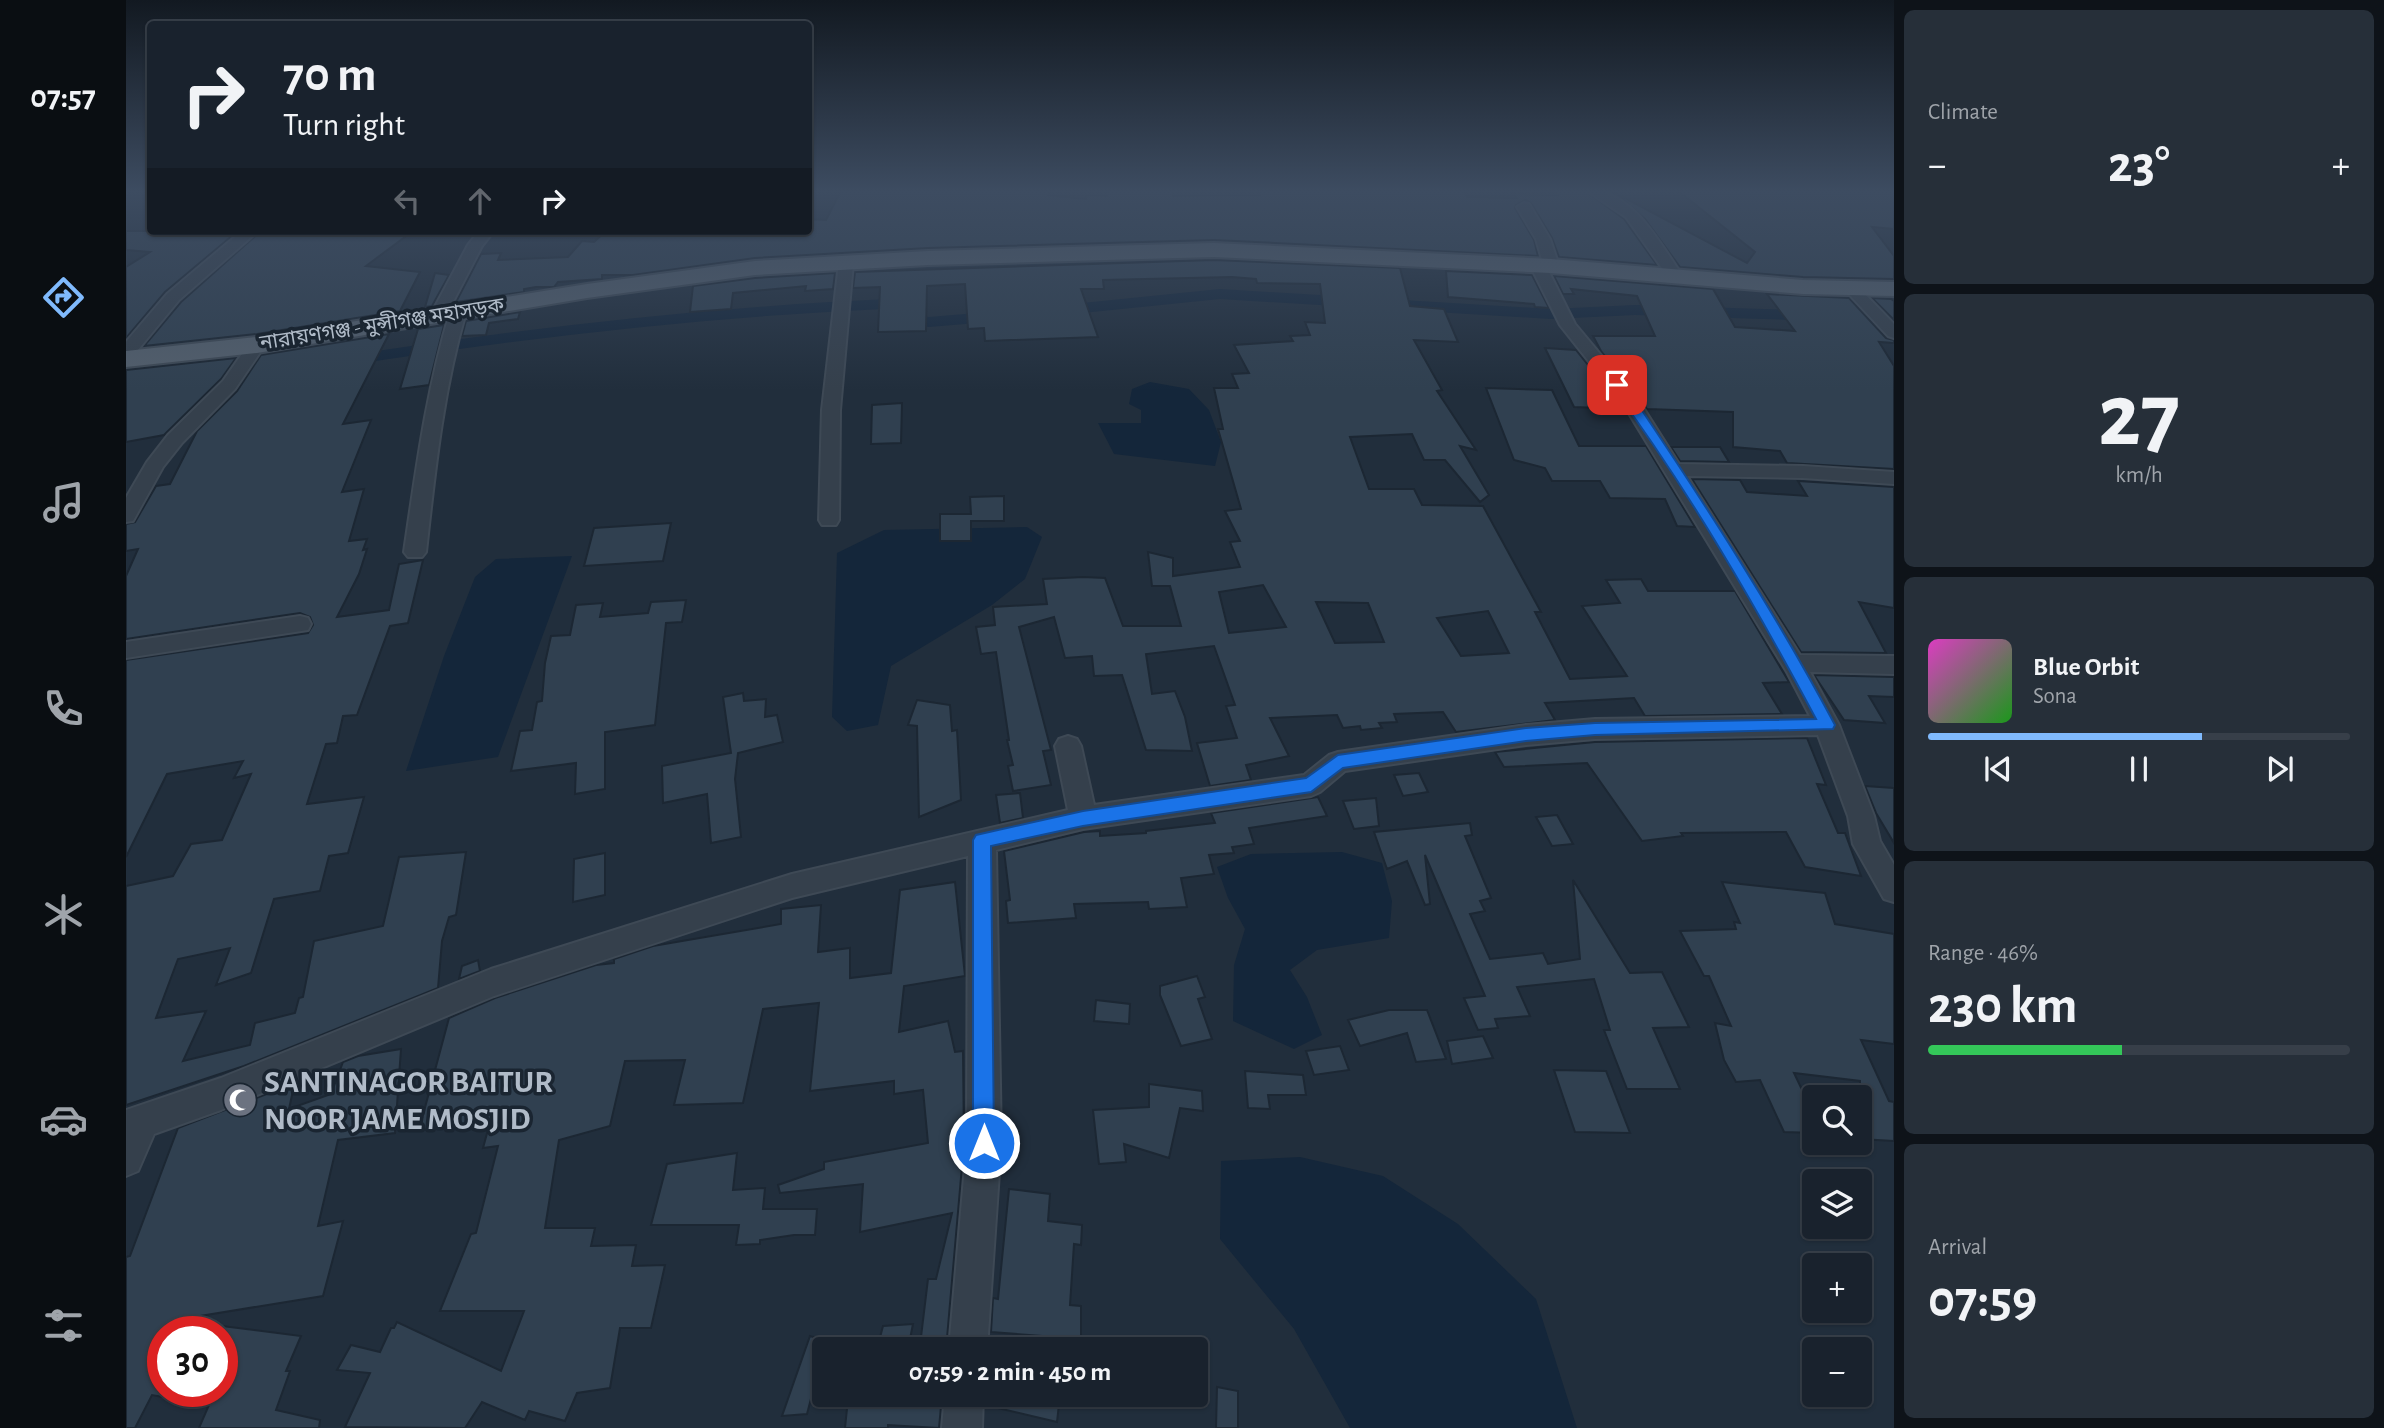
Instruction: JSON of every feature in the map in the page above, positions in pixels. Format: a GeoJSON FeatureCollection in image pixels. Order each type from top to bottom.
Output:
{"type":"FeatureCollection","features":[{"type":"Feature","properties":{"kind":"main road","name":"নারায়ণগঞ্জ - মুন্সীগঞ্জ মহাসড়ক"},"geometry":{"type":"LineString","coordinates":[[126,359],[257,345],[755,268],[1026,257]]}},
{"type":"Feature","properties":{"kind":"main road","name":"নারায়ণগঞ্জ - মুন্সীগঞ্জ মহাসড়ক"},"geometry":{"type":"LineString","coordinates":[[1343,257],[1545,267],[1860,298],[1894,289]]}},
{"type":"Feature","properties":{"kind":"street"},"geometry":{"type":"LineString","coordinates":[[126,353],[173,297],[221,257]]}},
{"type":"Feature","properties":{"kind":"street"},"geometry":{"type":"LineString","coordinates":[[415,552],[432,415],[442,366],[451,340],[448,314],[470,257]]}},
{"type":"Feature","properties":{"kind":"street"},"geometry":{"type":"LineString","coordinates":[[1544,257],[1545,267],[1565,318],[1633,405],[1793,663],[1827,725],[1861,816],[1867,844],[1894,890]]}},
{"type":"Feature","properties":{"kind":"street"},"geometry":{"type":"LineString","coordinates":[[1661,257],[1676,278]]}},
{"type":"Feature","properties":{"kind":"street"},"geometry":{"type":"LineString","coordinates":[[829,520],[831,410],[846,263]]}},
{"type":"Feature","properties":{"kind":"street"},"geometry":{"type":"LineString","coordinates":[[1860,298],[1894,333]]}},
{"type":"Feature","properties":{"kind":"street"},"geometry":{"type":"LineString","coordinates":[[126,516],[154,466],[175,439],[229,385],[257,345]]}},
{"type":"Feature","properties":{"kind":"street"},"geometry":{"type":"LineString","coordinates":[[1675,470],[1803,472],[1894,478]]}},
{"type":"Feature","properties":{"kind":"street"},"geometry":{"type":"LineString","coordinates":[[126,650],[300,624]]}},
{"type":"Feature","properties":{"kind":"street"},"geometry":{"type":"LineString","coordinates":[[1793,663],[1894,665]]}},
{"type":"Feature","properties":{"kind":"street"},"geometry":{"type":"LineString","coordinates":[[126,1159],[134,1125],[273,1073],[491,983],[792,886],[1083,818],[1311,785],[1338,762],[1526,735],[1595,729],[1827,725]]}},
{"type":"Feature","properties":{"kind":"street"},"geometry":{"type":"LineString","coordinates":[[1068,746],[1083,818]]}},
{"type":"Feature","properties":{"kind":"street"},"geometry":{"type":"LineString","coordinates":[[969,1337],[984,1143],[982,840]]}},
{"type":"Feature","properties":{"kind":"street"},"geometry":{"type":"LineString","coordinates":[[962,1428],[963,1407]]}},
{"type":"Feature","properties":{"kind":"water"},"geometry":{"type":"Polygon","coordinates":[[[1150,382],[1189,389],[1209,410],[1221,442],[1215,466],[1114,454],[1098,423],[1141,423],[1141,410],[1129,404],[1132,389],[1150,382]]]}},
{"type":"Feature","properties":{"kind":"water"},"geometry":{"type":"Polygon","coordinates":[[[1027,527],[1042,537],[1025,579],[992,605],[891,666],[878,725],[847,731],[832,717],[837,553],[884,530],[1027,527]]]}},
{"type":"Feature","properties":{"kind":"water"},"geometry":{"type":"Polygon","coordinates":[[[572,556],[498,757],[406,771],[444,656],[475,577],[496,559],[572,556]]]}},
{"type":"Feature","properties":{"kind":"water"},"geometry":{"type":"Polygon","coordinates":[[[1342,852],[1382,863],[1392,901],[1389,938],[1317,950],[1290,970],[1307,997],[1322,1035],[1294,1049],[1233,1021],[1234,965],[1245,929],[1228,898],[1217,867],[1251,854],[1342,852]]]}},
{"type":"Feature","properties":{"kind":"water"},"geometry":{"type":"Polygon","coordinates":[[[1300,1157],[1383,1176],[1458,1224],[1536,1299],[1577,1428],[1350,1428],[1294,1329],[1220,1239],[1221,1161],[1300,1157]]]}},
{"type":"Feature","properties":{"kind":"building"},"geometry":{"type":"Polygon","coordinates":[[[143,257],[207,257],[165,292],[126,338],[126,267],[143,257]]]}},
{"type":"Feature","properties":{"kind":"building"},"geometry":{"type":"Polygon","coordinates":[[[232,257],[379,257],[366,266],[420,272],[400,311],[257,334],[144,346],[181,302],[232,257]]]}},
{"type":"Feature","properties":{"kind":"building"},"geometry":{"type":"Polygon","coordinates":[[[480,257],[499,257],[498,260],[568,257],[779,257],[633,275],[602,275],[602,279],[558,282],[554,287],[536,287],[524,289],[524,292],[456,302],[480,257]]]}},
{"type":"Feature","properties":{"kind":"building"},"geometry":{"type":"Polygon","coordinates":[[[1559,257],[1651,257],[1657,265],[1559,257]]]}},
{"type":"Feature","properties":{"kind":"building"},"geometry":{"type":"Polygon","coordinates":[[[1672,257],[1735,257],[1747,263],[1752,257],[1894,257],[1894,279],[1803,277],[1680,267],[1672,257]]]}},
{"type":"Feature","properties":{"kind":"building"},"geometry":{"type":"Polygon","coordinates":[[[1214,260],[1400,268],[1410,306],[1444,309],[1458,342],[1414,340],[1442,390],[1437,391],[1476,450],[1460,446],[1489,495],[1480,502],[1445,460],[1424,460],[1412,434],[1350,437],[1369,489],[1414,489],[1422,505],[1483,506],[1541,612],[1535,612],[1570,679],[1627,676],[1582,606],[1620,603],[1606,580],[1641,579],[1648,591],[1735,591],[1789,682],[1763,683],[1782,714],[1645,716],[1634,698],[1545,703],[1555,720],[1456,732],[1443,712],[1394,714],[1397,722],[1379,723],[1382,728],[1361,730],[1360,726],[1343,728],[1337,715],[1270,718],[1289,756],[1246,765],[1251,780],[1210,786],[1197,743],[1237,738],[1226,706],[1235,705],[1214,646],[1146,654],[1152,694],[1175,691],[1185,717],[1192,751],[1146,750],[1122,675],[1094,676],[1092,656],[1065,658],[1054,617],[1019,627],[1051,750],[1043,751],[1051,785],[1013,791],[1008,766],[1013,765],[1007,740],[996,652],[981,654],[976,627],[995,625],[993,607],[1047,604],[1043,579],[1083,577],[1105,578],[1123,626],[1181,626],[1170,586],[1152,586],[1148,552],[1173,558],[1173,576],[1240,567],[1230,542],[1240,541],[1225,511],[1241,509],[1218,429],[1223,429],[1214,388],[1238,388],[1232,374],[1249,373],[1234,345],[1293,341],[1290,336],[1310,335],[1305,322],[1325,323],[1320,284],[1257,283],[1256,279],[1232,277],[1103,280],[1104,289],[1081,289],[1098,337],[985,341],[984,328],[968,329],[965,284],[927,286],[926,331],[878,332],[880,287],[853,288],[855,272],[1214,260]],[[1263,585],[1219,592],[1229,633],[1286,627],[1263,585]],[[1316,602],[1335,643],[1384,642],[1368,603],[1316,602]],[[1488,611],[1437,618],[1461,656],[1509,653],[1488,611]]]}},
{"type":"Feature","properties":{"kind":"building"},"geometry":{"type":"Polygon","coordinates":[[[1446,271],[1532,275],[1549,308],[1535,307],[1534,304],[1448,297],[1446,271]]]}},
{"type":"Feature","properties":{"kind":"building"},"geometry":{"type":"Polygon","coordinates":[[[435,273],[449,275],[432,306],[425,307],[435,273]]]}},
{"type":"Feature","properties":{"kind":"building"},"geometry":{"type":"Polygon","coordinates":[[[835,273],[833,289],[805,291],[806,286],[733,293],[731,309],[690,312],[693,286],[755,278],[835,273]]]}},
{"type":"Feature","properties":{"kind":"building"},"geometry":{"type":"Polygon","coordinates":[[[1554,276],[1713,289],[1735,327],[1795,331],[1767,294],[1849,298],[1886,338],[1894,340],[1894,343],[1879,342],[1894,366],[1894,469],[1787,463],[1780,451],[1733,447],[1733,412],[1647,409],[1601,351],[1593,336],[1655,336],[1637,296],[1571,289],[1574,294],[1563,294],[1554,276]]]}},
{"type":"Feature","properties":{"kind":"building"},"geometry":{"type":"Polygon","coordinates":[[[1872,298],[1894,301],[1894,320],[1872,298]]]}},
{"type":"Feature","properties":{"kind":"building"},"geometry":{"type":"Polygon","coordinates":[[[520,312],[518,319],[489,323],[486,335],[462,336],[466,321],[520,312]]]}},
{"type":"Feature","properties":{"kind":"building"},"geometry":{"type":"Polygon","coordinates":[[[444,325],[429,385],[400,389],[418,329],[444,325]]]}},
{"type":"Feature","properties":{"kind":"building"},"geometry":{"type":"Polygon","coordinates":[[[389,334],[343,424],[371,420],[342,492],[364,489],[349,541],[367,539],[363,550],[367,549],[359,574],[337,617],[389,610],[399,564],[423,560],[408,623],[390,626],[357,715],[343,716],[337,743],[326,744],[307,804],[364,797],[348,853],[329,856],[320,891],[274,899],[251,973],[216,985],[230,948],[178,959],[156,1018],[206,1011],[183,1061],[250,1045],[255,1023],[295,1013],[299,998],[303,997],[314,941],[383,926],[399,857],[466,852],[456,915],[449,917],[442,941],[438,988],[244,1066],[126,1105],[126,886],[173,876],[191,844],[222,840],[251,774],[234,778],[243,761],[167,774],[126,857],[126,660],[308,633],[313,625],[310,617],[300,613],[126,639],[126,576],[138,549],[126,551],[126,524],[135,522],[156,486],[170,484],[197,431],[237,391],[261,355],[389,334]]]}},
{"type":"Feature","properties":{"kind":"building"},"geometry":{"type":"Polygon","coordinates":[[[1545,348],[1576,350],[1623,409],[1574,407],[1545,348]]]}},
{"type":"Feature","properties":{"kind":"building"},"geometry":{"type":"Polygon","coordinates":[[[236,358],[221,379],[164,435],[126,442],[126,370],[236,358]]]}},
{"type":"Feature","properties":{"kind":"building"},"geometry":{"type":"Polygon","coordinates":[[[1486,388],[1552,390],[1579,446],[1646,446],[1695,527],[1677,526],[1665,499],[1610,498],[1600,481],[1552,481],[1545,468],[1514,460],[1486,388]]]}},
{"type":"Feature","properties":{"kind":"building"},"geometry":{"type":"Polygon","coordinates":[[[902,403],[901,443],[871,444],[872,405],[902,403]]]}},
{"type":"Feature","properties":{"kind":"building"},"geometry":{"type":"Polygon","coordinates":[[[1671,447],[1720,447],[1729,462],[1680,461],[1671,447]]]}},
{"type":"Feature","properties":{"kind":"building"},"geometry":{"type":"Polygon","coordinates":[[[1692,479],[1740,480],[1747,492],[1807,496],[1798,481],[1894,487],[1894,608],[1859,602],[1886,653],[1801,652],[1692,479]]]}},
{"type":"Feature","properties":{"kind":"building"},"geometry":{"type":"Polygon","coordinates":[[[1004,496],[1004,521],[971,521],[971,541],[940,541],[940,514],[971,514],[970,497],[1004,496]]]}},
{"type":"Feature","properties":{"kind":"building"},"geometry":{"type":"Polygon","coordinates":[[[671,523],[663,561],[584,566],[594,528],[671,523]]]}},
{"type":"Feature","properties":{"kind":"building"},"geometry":{"type":"Polygon","coordinates":[[[686,600],[682,622],[666,623],[655,725],[605,732],[605,789],[575,794],[576,763],[511,771],[520,731],[532,730],[537,702],[542,701],[545,663],[551,636],[570,635],[576,605],[603,603],[600,617],[648,613],[651,602],[686,600]]]}},
{"type":"Feature","properties":{"kind":"building"},"geometry":{"type":"Polygon","coordinates":[[[1814,675],[1894,677],[1894,697],[1869,696],[1885,723],[1844,720],[1814,675]]]}},
{"type":"Feature","properties":{"kind":"building"},"geometry":{"type":"Polygon","coordinates":[[[743,693],[744,701],[766,699],[765,717],[777,715],[783,742],[738,753],[735,779],[741,837],[711,843],[707,794],[663,803],[662,766],[731,753],[723,697],[743,693]]]}},
{"type":"Feature","properties":{"kind":"building"},"geometry":{"type":"Polygon","coordinates":[[[917,700],[950,705],[952,731],[957,730],[961,800],[919,817],[917,726],[908,725],[917,700]]]}},
{"type":"Feature","properties":{"kind":"building"},"geometry":{"type":"Polygon","coordinates":[[[1807,738],[1826,785],[1817,784],[1838,833],[1845,833],[1861,876],[1805,867],[1786,832],[1681,833],[1683,836],[1642,841],[1587,763],[1504,767],[1495,752],[1595,742],[1807,738]]]}},
{"type":"Feature","properties":{"kind":"building"},"geometry":{"type":"Polygon","coordinates":[[[1419,773],[1428,792],[1403,796],[1394,775],[1419,773]]]}},
{"type":"Feature","properties":{"kind":"building"},"geometry":{"type":"Polygon","coordinates":[[[1865,786],[1894,788],[1894,843],[1876,813],[1865,786]]]}},
{"type":"Feature","properties":{"kind":"building"},"geometry":{"type":"Polygon","coordinates":[[[1020,793],[1023,818],[1000,823],[996,795],[1020,793]]]}},
{"type":"Feature","properties":{"kind":"building"},"geometry":{"type":"Polygon","coordinates":[[[1318,797],[1327,816],[1249,828],[1254,844],[1232,847],[1234,853],[1209,855],[1214,874],[1181,878],[1187,907],[1149,909],[1148,902],[1074,904],[1076,918],[1008,923],[1006,901],[1010,900],[1004,851],[1084,832],[1100,831],[1100,836],[1146,833],[1215,823],[1211,813],[1318,797]]]}},
{"type":"Feature","properties":{"kind":"building"},"geometry":{"type":"Polygon","coordinates":[[[1376,798],[1379,826],[1354,829],[1343,801],[1376,798]]]}},
{"type":"Feature","properties":{"kind":"building"},"geometry":{"type":"Polygon","coordinates":[[[1557,815],[1573,844],[1552,846],[1536,817],[1557,815]]]}},
{"type":"Feature","properties":{"kind":"building"},"geometry":{"type":"Polygon","coordinates":[[[1470,823],[1472,835],[1465,836],[1491,898],[1480,901],[1485,911],[1470,914],[1490,959],[1543,953],[1548,964],[1580,959],[1573,880],[1630,973],[1662,972],[1689,1027],[1653,1028],[1680,1089],[1627,1089],[1604,1030],[1610,1030],[1594,979],[1517,987],[1530,1016],[1495,1019],[1498,1028],[1478,1030],[1464,998],[1485,996],[1425,855],[1430,904],[1425,905],[1407,861],[1387,869],[1374,832],[1470,823]]]}},
{"type":"Feature","properties":{"kind":"building"},"geometry":{"type":"Polygon","coordinates":[[[605,853],[605,895],[573,902],[574,859],[605,853]]]}},
{"type":"Feature","properties":{"kind":"building"},"geometry":{"type":"Polygon","coordinates":[[[955,882],[965,976],[904,986],[899,1032],[948,1021],[955,1052],[963,1051],[964,1143],[947,1337],[921,1337],[928,1279],[936,1279],[952,1213],[860,1232],[863,1184],[780,1193],[778,1185],[824,1169],[824,1162],[928,1143],[923,1090],[894,1094],[894,1081],[810,1091],[819,1003],[763,1009],[743,1103],[674,1105],[685,1060],[625,1061],[610,1126],[559,1140],[545,1228],[595,1228],[591,1246],[636,1245],[632,1266],[665,1265],[651,1328],[620,1328],[610,1388],[577,1393],[565,1421],[529,1411],[525,1420],[482,1402],[465,1428],[345,1427],[370,1373],[337,1370],[351,1345],[380,1352],[391,1328],[394,1328],[397,1322],[501,1371],[524,1311],[440,1311],[471,1234],[476,1233],[498,1146],[483,1148],[489,1126],[419,1130],[449,1018],[495,998],[596,965],[614,963],[614,959],[653,946],[781,924],[781,909],[821,905],[818,952],[850,948],[850,978],[891,973],[900,890],[955,882]]]}},
{"type":"Feature","properties":{"kind":"building"},"geometry":{"type":"Polygon","coordinates":[[[1722,882],[1825,893],[1835,924],[1894,934],[1894,1044],[1861,1040],[1889,1101],[1894,1102],[1894,1141],[1872,1140],[1872,1085],[1860,1085],[1860,1081],[1794,1073],[1802,1090],[1802,1133],[1784,1132],[1760,1080],[1736,1082],[1724,1060],[1715,1023],[1731,1026],[1709,976],[1704,976],[1680,931],[1736,929],[1734,922],[1740,923],[1722,882]]]}},
{"type":"Feature","properties":{"kind":"building"},"geometry":{"type":"Polygon","coordinates":[[[478,960],[480,971],[459,979],[462,966],[478,960]]]}},
{"type":"Feature","properties":{"kind":"building"},"geometry":{"type":"Polygon","coordinates":[[[1197,976],[1205,997],[1198,999],[1212,1039],[1181,1046],[1160,995],[1160,986],[1197,976]]]}},
{"type":"Feature","properties":{"kind":"building"},"geometry":{"type":"Polygon","coordinates":[[[1096,1000],[1130,1004],[1129,1024],[1094,1021],[1096,1000]]]}},
{"type":"Feature","properties":{"kind":"building"},"geometry":{"type":"Polygon","coordinates":[[[1389,1010],[1427,1010],[1446,1059],[1416,1062],[1407,1033],[1360,1046],[1348,1020],[1389,1010]]]}},
{"type":"Feature","properties":{"kind":"building"},"geometry":{"type":"Polygon","coordinates":[[[1483,1036],[1493,1058],[1452,1064],[1447,1041],[1483,1036]]]}},
{"type":"Feature","properties":{"kind":"building"},"geometry":{"type":"Polygon","coordinates":[[[1340,1046],[1349,1070],[1314,1075],[1306,1051],[1340,1046]]]}},
{"type":"Feature","properties":{"kind":"building"},"geometry":{"type":"Polygon","coordinates":[[[401,1049],[395,1133],[338,1140],[318,1226],[343,1221],[323,1296],[200,1316],[147,1316],[147,1405],[135,1428],[126,1428],[126,1257],[130,1256],[178,1128],[294,1086],[289,1109],[331,1094],[343,1062],[358,1056],[401,1049]]]}},
{"type":"Feature","properties":{"kind":"building"},"geometry":{"type":"Polygon","coordinates":[[[1554,1070],[1606,1071],[1630,1133],[1575,1132],[1554,1070]]]}},
{"type":"Feature","properties":{"kind":"building"},"geometry":{"type":"Polygon","coordinates":[[[1245,1071],[1303,1075],[1306,1095],[1268,1095],[1270,1109],[1248,1108],[1245,1071]]]}},
{"type":"Feature","properties":{"kind":"building"},"geometry":{"type":"Polygon","coordinates":[[[1149,1084],[1202,1091],[1203,1111],[1180,1108],[1169,1158],[1124,1144],[1126,1162],[1099,1164],[1093,1110],[1149,1107],[1149,1084]]]}},
{"type":"Feature","properties":{"kind":"building"},"geometry":{"type":"Polygon","coordinates":[[[737,1153],[733,1190],[765,1188],[763,1209],[817,1209],[815,1235],[794,1235],[760,1240],[760,1244],[736,1245],[739,1225],[651,1225],[667,1164],[737,1153]]]}},
{"type":"Feature","properties":{"kind":"building"},"geometry":{"type":"Polygon","coordinates":[[[1009,1189],[1050,1194],[1048,1221],[1082,1225],[1081,1245],[1074,1244],[1070,1305],[1081,1306],[1081,1337],[991,1332],[993,1298],[998,1299],[1009,1189]]]}},
{"type":"Feature","properties":{"kind":"building"},"geometry":{"type":"Polygon","coordinates":[[[913,1324],[910,1337],[880,1337],[883,1326],[913,1324]]]}},
{"type":"Feature","properties":{"kind":"building"},"geometry":{"type":"Polygon","coordinates":[[[238,1328],[301,1336],[286,1371],[290,1371],[276,1410],[320,1420],[319,1428],[199,1428],[208,1407],[238,1407],[238,1328]]]}},
{"type":"Feature","properties":{"kind":"building"},"geometry":{"type":"Polygon","coordinates":[[[810,1336],[813,1337],[812,1395],[807,1414],[782,1416],[810,1336]]]}},
{"type":"Feature","properties":{"kind":"building"},"geometry":{"type":"Polygon","coordinates":[[[1217,1387],[1238,1391],[1238,1428],[1216,1428],[1217,1387]]]}},
{"type":"Feature","properties":{"kind":"building"},"geometry":{"type":"Polygon","coordinates":[[[847,1407],[941,1407],[939,1428],[888,1425],[888,1428],[845,1428],[847,1407]]]}},
{"type":"Feature","properties":{"kind":"building"},"geometry":{"type":"Polygon","coordinates":[[[993,1407],[1059,1407],[1057,1422],[993,1407]]]}},
{"type":"Feature","properties":{"kind":"waterway"},"geometry":{"type":"LineString","coordinates":[[1053,311],[1220,294],[1551,314],[1635,310],[1894,318]]}},
{"type":"Feature","properties":{"kind":"waterway"},"geometry":{"type":"LineString","coordinates":[[344,361],[548,332],[753,311],[890,304],[899,317],[929,322],[1001,316]]}},
{"type":"Feature","properties":{"kind":"waterway"},"geometry":{"type":"LineString","coordinates":[[126,403],[282,371]]}},
{"type":"Feature","properties":{"kind":"place","name":"SANTINAGOR BAITUR NOOR JAME MOSJID"},"geometry":{"type":"Point","coordinates":[240,1100]}},
{"type":"Feature","properties":{"kind":"route"},"geometry":{"type":"LineString","coordinates":[[984,1143],[982,840],[1083,818],[1311,785],[1338,762],[1526,735],[1595,729],[1827,725],[1720,541],[1633,405],[1617,385]]}}]}
